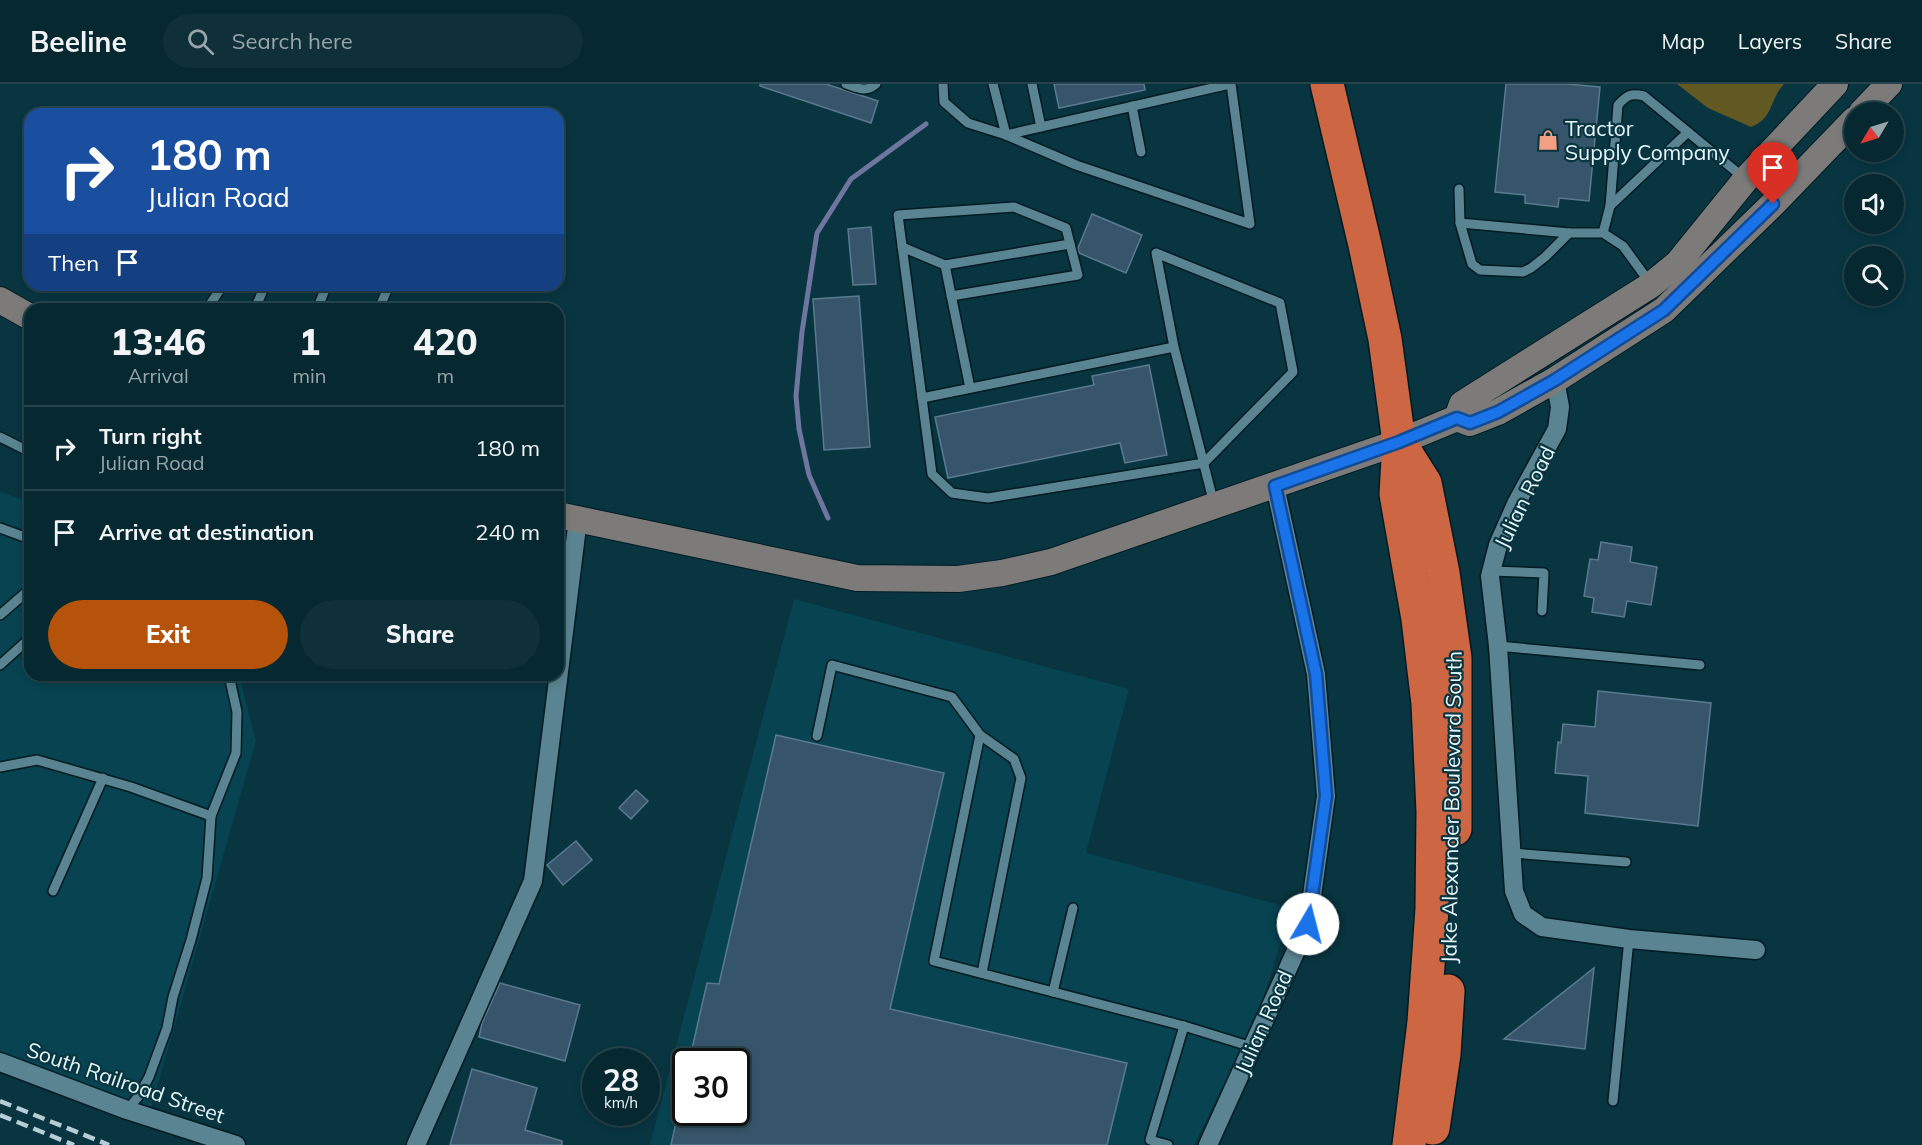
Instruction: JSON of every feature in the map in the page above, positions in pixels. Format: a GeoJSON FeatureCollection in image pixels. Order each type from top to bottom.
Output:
{"type":"FeatureCollection","features":[{"type":"Feature","properties":{"kind":"highway","name":"Jake Alexander Boulevard South"},"geometry":{"type":"LineString","coordinates":[[1326,84],[1385,339],[1399,442],[1396,494],[1418,619],[1428,704],[1433,811],[1432,909],[1425,1011],[1409,1145]]}},
{"type":"Feature","properties":{"kind":"highway","name":"Jake Alexander Boulevard South"},"geometry":{"type":"LineString","coordinates":[[1399,442],[1425,483],[1443,573],[1455,658],[1454,893],[1444,1054],[1431,1145]]}},
{"type":"Feature","properties":{"kind":"street"},"geometry":{"type":"LineString","coordinates":[[1457,418],[1462,404],[1651,285],[1678,262],[1746,179],[1836,84]]}},
{"type":"Feature","properties":{"kind":"street"},"geometry":{"type":"LineString","coordinates":[[1872,102],[1889,84]]}},
{"type":"Feature","properties":{"kind":"street"},"geometry":{"type":"LineString","coordinates":[[564,559],[568,517],[857,578],[958,579],[1002,573],[1051,562],[1275,486],[1399,442],[1457,418],[1470,423],[1498,412],[1555,380],[1664,310],[1773,204],[1844,130]]}},
{"type":"Feature","properties":{"kind":"street"},"geometry":{"type":"LineString","coordinates":[[0,300],[24,314]]}},
{"type":"Feature","properties":{"kind":"street","name":"Julian Road"},"geometry":{"type":"LineString","coordinates":[[1555,380],[1560,408],[1557,429],[1517,502],[1498,545],[1490,576],[1498,646],[1514,891],[1523,914],[1542,927],[1629,939],[1756,950]]}},
{"type":"Feature","properties":{"kind":"street","name":"Julian Road"},"geometry":{"type":"LineString","coordinates":[[1208,1145],[1308,924],[1326,796],[1316,674],[1275,486]]}},
{"type":"Feature","properties":{"kind":"street"},"geometry":{"type":"LineString","coordinates":[[416,1145],[533,881],[552,681]]}},
{"type":"Feature","properties":{"kind":"street","name":"South Railroad Street"},"geometry":{"type":"LineString","coordinates":[[0,1062],[127,1110],[236,1145]]}},
{"type":"Feature","properties":{"kind":"lane"},"geometry":{"type":"LineString","coordinates":[[846,84],[864,90],[871,89],[876,84]]}},
{"type":"Feature","properties":{"kind":"lane"},"geometry":{"type":"LineString","coordinates":[[943,84],[944,102],[968,123],[1006,135],[1076,165],[1251,224],[1231,84],[1006,135]]}},
{"type":"Feature","properties":{"kind":"lane"},"geometry":{"type":"LineString","coordinates":[[993,84],[1006,135]]}},
{"type":"Feature","properties":{"kind":"lane"},"geometry":{"type":"LineString","coordinates":[[1032,84],[1041,127]]}},
{"type":"Feature","properties":{"kind":"lane"},"geometry":{"type":"LineString","coordinates":[[1604,232],[1610,206],[1618,105],[1633,93],[1644,96],[1746,179]]}},
{"type":"Feature","properties":{"kind":"lane"},"geometry":{"type":"LineString","coordinates":[[1132,106],[1141,152]]}},
{"type":"Feature","properties":{"kind":"lane"},"geometry":{"type":"LineString","coordinates":[[1610,206],[1689,132]]}},
{"type":"Feature","properties":{"kind":"lane"},"geometry":{"type":"LineString","coordinates":[[1459,189],[1460,223],[1472,264],[1480,270],[1523,272],[1545,257],[1569,232]]}},
{"type":"Feature","properties":{"kind":"lane"},"geometry":{"type":"LineString","coordinates":[[951,296],[1078,275],[1066,228],[1014,207],[898,215],[932,474],[952,493],[988,498],[1204,463],[1293,372],[1280,303],[1156,253],[1174,347],[1204,463],[1215,506]]}},
{"type":"Feature","properties":{"kind":"lane"},"geometry":{"type":"LineString","coordinates":[[1460,223],[1569,232],[1604,232],[1623,246],[1651,285]]}},
{"type":"Feature","properties":{"kind":"lane"},"geometry":{"type":"LineString","coordinates":[[902,247],[945,265],[1070,243]]}},
{"type":"Feature","properties":{"kind":"lane"},"geometry":{"type":"LineString","coordinates":[[945,265],[970,388]]}},
{"type":"Feature","properties":{"kind":"lane"},"geometry":{"type":"LineString","coordinates":[[922,398],[1174,347]]}},
{"type":"Feature","properties":{"kind":"lane"},"geometry":{"type":"LineString","coordinates":[[0,437],[24,449]]}},
{"type":"Feature","properties":{"kind":"lane"},"geometry":{"type":"LineString","coordinates":[[0,528],[24,537]]}},
{"type":"Feature","properties":{"kind":"lane"},"geometry":{"type":"LineString","coordinates":[[1492,571],[1544,573],[1542,611]]}},
{"type":"Feature","properties":{"kind":"lane"},"geometry":{"type":"LineString","coordinates":[[0,615],[24,594]]}},
{"type":"Feature","properties":{"kind":"lane"},"geometry":{"type":"LineString","coordinates":[[0,665],[24,643]]}},
{"type":"Feature","properties":{"kind":"lane"},"geometry":{"type":"LineString","coordinates":[[1498,646],[1700,665]]}},
{"type":"Feature","properties":{"kind":"lane"},"geometry":{"type":"LineString","coordinates":[[817,736],[832,665],[952,697],[980,735],[1014,759],[1021,778],[982,973]]}},
{"type":"Feature","properties":{"kind":"lane"},"geometry":{"type":"LineString","coordinates":[[127,1110],[138,1097],[149,1077],[167,1028],[173,997],[207,878],[211,816],[236,753],[237,712],[230,681]]}},
{"type":"Feature","properties":{"kind":"lane"},"geometry":{"type":"LineString","coordinates":[[980,735],[934,961],[1184,1026],[1252,1047]]}},
{"type":"Feature","properties":{"kind":"lane"},"geometry":{"type":"LineString","coordinates":[[0,768],[37,760],[131,786],[211,816]]}},
{"type":"Feature","properties":{"kind":"lane"},"geometry":{"type":"LineString","coordinates":[[53,891],[103,778]]}},
{"type":"Feature","properties":{"kind":"lane"},"geometry":{"type":"LineString","coordinates":[[1512,853],[1626,862]]}},
{"type":"Feature","properties":{"kind":"lane"},"geometry":{"type":"LineString","coordinates":[[1053,992],[1073,908]]}},
{"type":"Feature","properties":{"kind":"lane"},"geometry":{"type":"LineString","coordinates":[[1613,1101],[1629,939]]}},
{"type":"Feature","properties":{"kind":"lane"},"geometry":{"type":"LineString","coordinates":[[1168,1145],[1150,1140],[1184,1026]]}},
{"type":"Feature","properties":{"kind":"shaded area"},"geometry":{"type":"Polygon","coordinates":[[[1677,84],[1784,84],[1768,114],[1751,127],[1708,108],[1677,84]]]}},
{"type":"Feature","properties":{"kind":"shaded area"},"geometry":{"type":"Polygon","coordinates":[[[0,492],[24,500],[24,681],[241,681],[256,741],[146,1126],[0,1062],[0,492]]]}},
{"type":"Feature","properties":{"kind":"shaded area"},"geometry":{"type":"Polygon","coordinates":[[[794,599],[1129,689],[1086,853],[1291,908],[1260,1011],[1194,1145],[650,1145],[655,1126],[660,1126],[660,1107],[672,1062],[672,1126],[750,1126],[750,1048],[676,1048],[794,599]]]}},
{"type":"Feature","properties":{"kind":"building"},"geometry":{"type":"Polygon","coordinates":[[[760,84],[826,84],[878,101],[871,123],[760,86],[760,84]]]}},
{"type":"Feature","properties":{"kind":"building"},"geometry":{"type":"Polygon","coordinates":[[[1054,84],[1144,84],[1145,90],[1059,108],[1054,84]]]}},
{"type":"Feature","properties":{"kind":"building","name":"Tractor Supply Company"},"geometry":{"type":"Polygon","coordinates":[[[1506,84],[1568,84],[1600,87],[1589,201],[1559,198],[1558,207],[1525,203],[1525,195],[1495,192],[1506,84]]]}},
{"type":"Feature","properties":{"kind":"building"},"geometry":{"type":"Polygon","coordinates":[[[1092,214],[1142,235],[1126,273],[1079,253],[1078,248],[1092,214]]]}},
{"type":"Feature","properties":{"kind":"building"},"geometry":{"type":"Polygon","coordinates":[[[871,227],[876,284],[853,285],[848,229],[871,227]]]}},
{"type":"Feature","properties":{"kind":"building"},"geometry":{"type":"Polygon","coordinates":[[[859,296],[870,447],[824,450],[813,299],[859,296]]]}},
{"type":"Feature","properties":{"kind":"building"},"geometry":{"type":"Polygon","coordinates":[[[1149,365],[1167,455],[1125,463],[1120,443],[948,478],[935,417],[1094,385],[1092,376],[1149,365]]]}},
{"type":"Feature","properties":{"kind":"building"},"geometry":{"type":"Polygon","coordinates":[[[1601,542],[1632,547],[1630,562],[1657,567],[1651,605],[1627,601],[1624,617],[1592,612],[1594,598],[1584,596],[1590,559],[1598,560],[1601,542]]]}},
{"type":"Feature","properties":{"kind":"building"},"geometry":{"type":"Polygon","coordinates":[[[1598,691],[1711,703],[1698,826],[1585,813],[1588,776],[1555,773],[1558,742],[1561,743],[1563,724],[1595,727],[1598,691]]]}},
{"type":"Feature","properties":{"kind":"building"},"geometry":{"type":"Polygon","coordinates":[[[776,735],[944,773],[890,1009],[1127,1063],[1107,1145],[671,1145],[675,1126],[750,1126],[750,1048],[692,1048],[707,983],[719,984],[776,735]]]}},
{"type":"Feature","properties":{"kind":"building"},"geometry":{"type":"Polygon","coordinates":[[[636,790],[648,801],[631,819],[619,808],[636,790]]]}},
{"type":"Feature","properties":{"kind":"building"},"geometry":{"type":"Polygon","coordinates":[[[576,841],[592,860],[563,885],[547,865],[576,841]]]}},
{"type":"Feature","properties":{"kind":"building"},"geometry":{"type":"Polygon","coordinates":[[[1594,968],[1585,1049],[1504,1039],[1594,968]]]}},
{"type":"Feature","properties":{"kind":"building"},"geometry":{"type":"Polygon","coordinates":[[[500,983],[580,1005],[565,1061],[479,1037],[482,1023],[500,983]]]}},
{"type":"Feature","properties":{"kind":"building"},"geometry":{"type":"Polygon","coordinates":[[[472,1069],[537,1088],[525,1130],[562,1141],[562,1145],[450,1145],[472,1069]]]}},
{"type":"Feature","properties":{"kind":"waterway"},"geometry":{"type":"LineString","coordinates":[[828,518],[809,475],[799,429],[796,396],[802,332],[817,233],[851,179],[926,124]]}},
{"type":"Feature","properties":{"kind":"railway"},"geometry":{"type":"LineString","coordinates":[[0,1101],[109,1145]]}},
{"type":"Feature","properties":{"kind":"railway"},"geometry":{"type":"LineString","coordinates":[[0,1115],[74,1145]]}},
{"type":"Feature","properties":{"kind":"place","name":"Tractor Supply Company"},"geometry":{"type":"Point","coordinates":[1548,140]}},
{"type":"Feature","properties":{"kind":"route"},"geometry":{"type":"LineString","coordinates":[[1308,924],[1326,796],[1316,674],[1275,486],[1399,442],[1457,418],[1470,423],[1517,402],[1664,310],[1773,204]]}}]}
